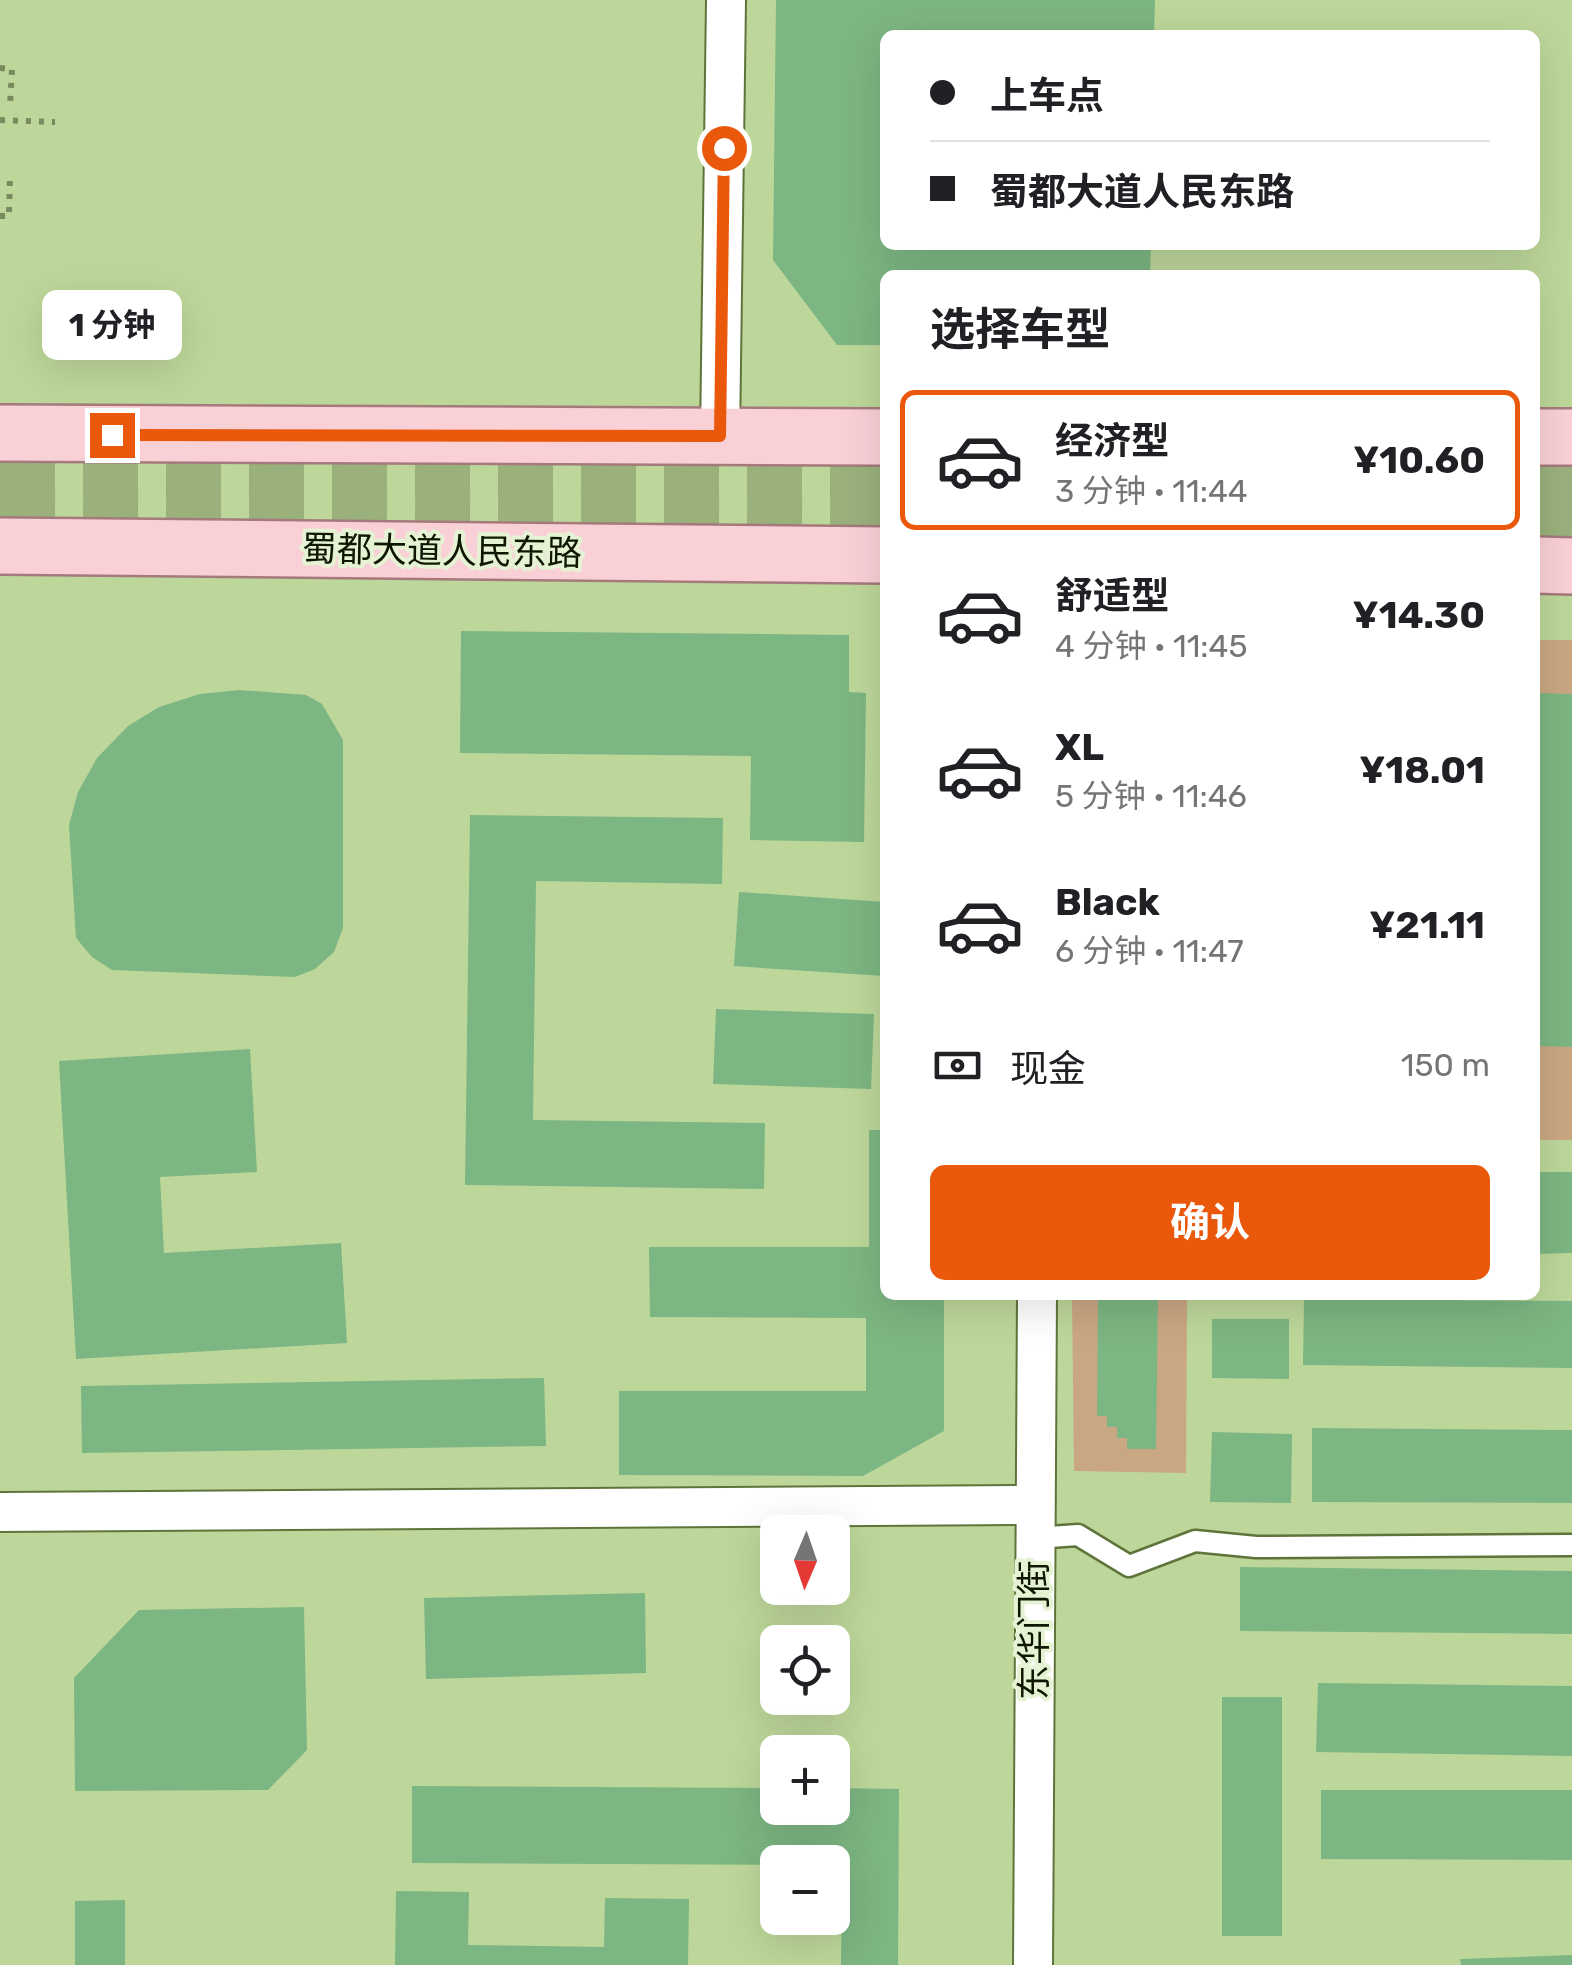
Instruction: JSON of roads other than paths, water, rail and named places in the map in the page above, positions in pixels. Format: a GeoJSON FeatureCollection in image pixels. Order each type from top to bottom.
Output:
{"type":"FeatureCollection","features":[{"type":"Feature","properties":{"kind":"main road"},"geometry":{"type":"LineString","coordinates":[[0,433],[880,437]]}},
{"type":"Feature","properties":{"kind":"main road"},"geometry":{"type":"LineString","coordinates":[[1540,437],[1572,437]]}},
{"type":"Feature","properties":{"kind":"main road","name":"蜀都大道人民东路"},"geometry":{"type":"LineString","coordinates":[[0,546],[880,555]]}},
{"type":"Feature","properties":{"kind":"main road"},"geometry":{"type":"LineString","coordinates":[[1540,566],[1572,566]]}},
{"type":"Feature","properties":{"kind":"street"},"geometry":{"type":"LineString","coordinates":[[720,436],[726,0]]}},
{"type":"Feature","properties":{"kind":"street","name":"东华门街"},"geometry":{"type":"LineString","coordinates":[[1033,1965],[1037,1300]]}},
{"type":"Feature","properties":{"kind":"street"},"geometry":{"type":"LineString","coordinates":[[0,1512],[1035,1521]]}},
{"type":"Feature","properties":{"kind":"lane"},"geometry":{"type":"LineString","coordinates":[[1035,1521],[1078,1535],[1129,1566],[1195,1541],[1256,1547],[1572,1545]]}},
{"type":"Feature","properties":{"kind":"tunnel"},"geometry":{"type":"LineString","coordinates":[[0,469],[880,471]]}},
{"type":"Feature","properties":{"kind":"tunnel"},"geometry":{"type":"LineString","coordinates":[[1540,474],[1572,474]]}},
{"type":"Feature","properties":{"kind":"tunnel"},"geometry":{"type":"LineString","coordinates":[[0,517],[880,522]]}},
{"type":"Feature","properties":{"kind":"tunnel"},"geometry":{"type":"LineString","coordinates":[[1540,526],[1572,527]]}}]}
